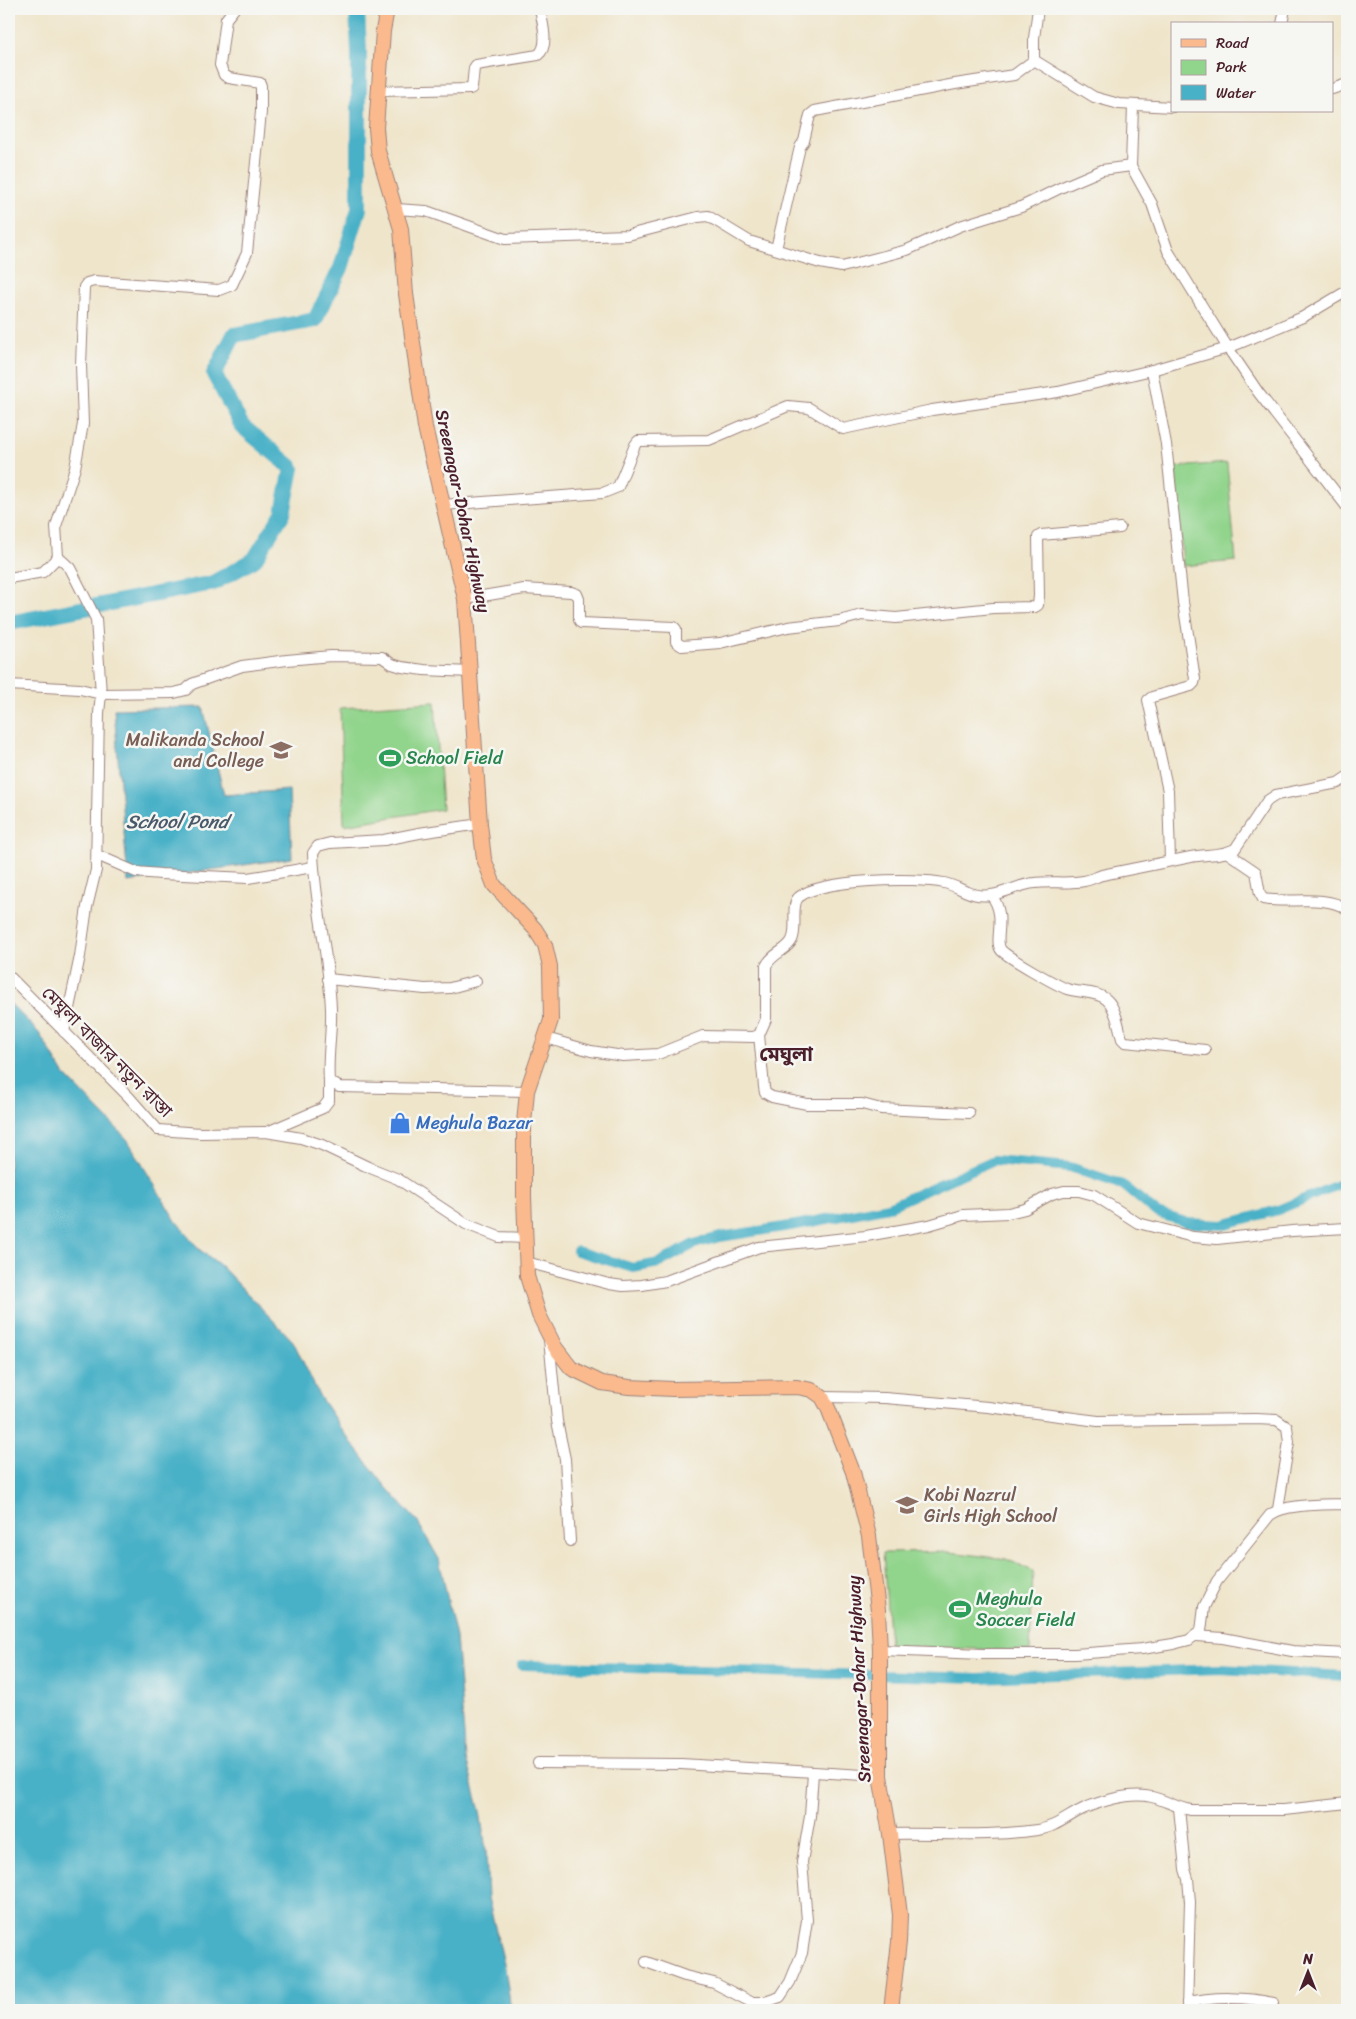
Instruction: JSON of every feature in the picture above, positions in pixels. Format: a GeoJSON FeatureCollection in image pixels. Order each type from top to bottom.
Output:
{"type":"FeatureCollection","features":[{"type":"Feature","properties":{"kind":"main road","name":"Sreenagar-Dohar Highway"},"geometry":{"type":"LineString","coordinates":[[387,9],[383,31],[378,91],[376,128],[378,151],[396,209],[403,240],[406,294],[426,427],[465,599],[484,859],[494,885],[535,929],[545,945],[550,966],[551,1020],[527,1091],[524,1123],[527,1276],[539,1315],[555,1347],[572,1368],[602,1383],[629,1387],[673,1389],[796,1387],[812,1390],[822,1397],[828,1408],[853,1472],[869,1536],[878,1610],[880,1776],[890,1834],[900,1915],[899,1942],[891,2010]]}},
{"type":"Feature","properties":{"kind":"street"},"geometry":{"type":"LineString","coordinates":[[64,1032],[80,956],[87,907],[96,870],[101,694],[96,619],[70,568],[58,557],[56,526],[75,468],[83,424],[81,365],[84,286],[94,281],[220,290],[232,285],[247,253],[261,112],[260,83],[229,78],[224,75],[220,65],[226,19],[234,9]]}},
{"type":"Feature","properties":{"kind":"street"},"geometry":{"type":"LineString","coordinates":[[378,91],[470,89],[472,88],[476,65],[538,55],[542,52],[545,44],[540,9]]}},
{"type":"Feature","properties":{"kind":"street"},"geometry":{"type":"LineString","coordinates":[[1034,60],[1034,38],[1038,9]]}},
{"type":"Feature","properties":{"kind":"street"},"geometry":{"type":"LineString","coordinates":[[1282,22],[1285,9]]}},
{"type":"Feature","properties":{"kind":"street"},"geometry":{"type":"LineString","coordinates":[[1034,60],[1094,97],[1133,106],[1171,108]]}},
{"type":"Feature","properties":{"kind":"street"},"geometry":{"type":"LineString","coordinates":[[776,249],[800,147],[804,141],[810,115],[815,111],[955,84],[1014,75],[1034,60]]}},
{"type":"Feature","properties":{"kind":"street"},"geometry":{"type":"LineString","coordinates":[[1334,88],[1347,84]]}},
{"type":"Feature","properties":{"kind":"street"},"geometry":{"type":"LineString","coordinates":[[1133,106],[1131,166],[1152,204],[1168,251],[1228,348],[1258,392],[1347,507]]}},
{"type":"Feature","properties":{"kind":"street"},"geometry":{"type":"LineString","coordinates":[[396,209],[426,211],[505,239],[628,235],[708,216],[749,241],[820,263],[842,267],[907,250],[960,226],[1021,207],[1102,170],[1131,166]]}},
{"type":"Feature","properties":{"kind":"street"},"geometry":{"type":"LineString","coordinates":[[443,505],[603,493],[618,487],[638,441],[709,440],[788,406],[809,408],[843,429],[932,410],[1058,392],[1152,370],[1228,348],[1303,317],[1347,291]]}},
{"type":"Feature","properties":{"kind":"street"},"geometry":{"type":"LineString","coordinates":[[1152,370],[1166,444],[1183,602],[1195,678],[1191,686],[1152,697],[1148,700],[1168,791],[1170,861]]}},
{"type":"Feature","properties":{"kind":"street"},"geometry":{"type":"LineString","coordinates":[[465,599],[524,589],[571,592],[577,594],[579,599],[579,620],[581,623],[674,627],[676,629],[676,642],[682,646],[720,643],[788,627],[839,621],[862,615],[896,618],[993,608],[1035,607],[1038,604],[1039,596],[1038,537],[1041,535],[1120,528]]}},
{"type":"Feature","properties":{"kind":"street"},"geometry":{"type":"LineString","coordinates":[[9,578],[43,572],[58,557]]}},
{"type":"Feature","properties":{"kind":"street"},"geometry":{"type":"LineString","coordinates":[[9,685],[80,688],[101,694],[174,693],[186,690],[199,681],[242,666],[330,656],[382,657],[392,664],[402,667],[471,672]]}},
{"type":"Feature","properties":{"kind":"street"},"geometry":{"type":"LineString","coordinates":[[969,1113],[881,1109],[862,1104],[808,1104],[772,1097],[765,1092],[760,1035],[766,1019],[766,966],[769,959],[792,941],[795,930],[795,903],[798,897],[819,889],[883,880],[926,880],[947,884],[967,894],[992,895],[1034,883],[1084,881],[1194,856],[1228,853],[1235,849],[1267,801],[1276,795],[1338,784],[1347,777]]}},
{"type":"Feature","properties":{"kind":"street"},"geometry":{"type":"LineString","coordinates":[[266,1132],[323,1108],[329,1100],[331,1009],[313,867],[313,853],[318,846],[330,842],[384,840],[480,824]]}},
{"type":"Feature","properties":{"kind":"street"},"geometry":{"type":"LineString","coordinates":[[1228,853],[1256,872],[1260,894],[1263,899],[1308,902],[1320,899],[1347,909]]}},
{"type":"Feature","properties":{"kind":"street"},"geometry":{"type":"LineString","coordinates":[[96,855],[136,872],[161,874],[248,878],[313,867]]}},
{"type":"Feature","properties":{"kind":"street"},"geometry":{"type":"LineString","coordinates":[[992,895],[1001,916],[998,942],[1002,951],[1066,989],[1106,998],[1110,1003],[1122,1039],[1129,1043],[1205,1050]]}},
{"type":"Feature","properties":{"kind":"street","name":"মেঘুলা বাজার নতুন রাস্তা"},"geometry":{"type":"LineString","coordinates":[[9,976],[129,1097],[158,1130],[201,1133],[266,1132],[301,1138],[322,1145],[398,1179],[466,1224],[499,1237],[525,1238]]}},
{"type":"Feature","properties":{"kind":"street"},"geometry":{"type":"LineString","coordinates":[[328,979],[425,989],[450,988],[476,981]]}},
{"type":"Feature","properties":{"kind":"street"},"geometry":{"type":"LineString","coordinates":[[546,1038],[591,1051],[623,1056],[658,1054],[703,1036],[746,1038],[760,1035]]}},
{"type":"Feature","properties":{"kind":"street"},"geometry":{"type":"LineString","coordinates":[[329,1081],[339,1087],[527,1091]]}},
{"type":"Feature","properties":{"kind":"street"},"geometry":{"type":"LineString","coordinates":[[526,1262],[609,1284],[623,1286],[642,1285],[666,1281],[759,1248],[866,1236],[929,1225],[963,1215],[1008,1213],[1024,1209],[1052,1194],[1064,1191],[1079,1191],[1094,1195],[1138,1223],[1193,1237],[1218,1238],[1347,1228]]}},
{"type":"Feature","properties":{"kind":"street"},"geometry":{"type":"LineString","coordinates":[[549,1335],[557,1420],[565,1459],[570,1541]]}},
{"type":"Feature","properties":{"kind":"street"},"geometry":{"type":"LineString","coordinates":[[822,1397],[886,1398],[988,1407],[1098,1422],[1256,1418],[1277,1420],[1287,1427],[1289,1442],[1278,1509],[1254,1533],[1218,1581],[1204,1607],[1201,1631],[1189,1640],[1157,1646],[1074,1654],[880,1654]]}},
{"type":"Feature","properties":{"kind":"street"},"geometry":{"type":"LineString","coordinates":[[1278,1509],[1347,1504]]}},
{"type":"Feature","properties":{"kind":"street"},"geometry":{"type":"LineString","coordinates":[[1196,1636],[1223,1638],[1292,1651],[1347,1654]]}},
{"type":"Feature","properties":{"kind":"street"},"geometry":{"type":"LineString","coordinates":[[538,1763],[681,1764],[880,1776]]}},
{"type":"Feature","properties":{"kind":"street"},"geometry":{"type":"LineString","coordinates":[[646,1962],[714,1984],[749,2006],[780,1997],[790,1982],[802,1953],[807,1920],[802,1862],[810,1816],[813,1773]]}},
{"type":"Feature","properties":{"kind":"street"},"geometry":{"type":"LineString","coordinates":[[890,1834],[991,1835],[1038,1830],[1053,1826],[1086,1808],[1123,1796],[1149,1796],[1179,1808],[1191,1810],[1299,1809],[1347,1803]]}},
{"type":"Feature","properties":{"kind":"street"},"geometry":{"type":"LineString","coordinates":[[1179,1808],[1190,1902],[1187,2006],[1200,1999],[1258,1999],[1274,2003]]}},
{"type":"Feature","properties":{"kind":"green space"},"geometry":{"type":"Polygon","coordinates":[[[1227,463],[1236,561],[1183,566],[1175,467],[1227,463]]]}},
{"type":"Feature","properties":{"kind":"green space","name":"School Field"},"geometry":{"type":"Polygon","coordinates":[[[435,702],[442,809],[344,825],[340,708],[435,702]]]}},
{"type":"Feature","properties":{"kind":"green space","name":"Meghula Soccer Field"},"geometry":{"type":"Polygon","coordinates":[[[950,1552],[1006,1559],[1033,1571],[1030,1651],[890,1646],[883,1553],[950,1552]]]}},
{"type":"Feature","properties":{"kind":"water","name":"School Pond"},"geometry":{"type":"Polygon","coordinates":[[[203,707],[224,795],[289,790],[292,858],[128,882],[114,709],[203,707]]]}},
{"type":"Feature","properties":{"kind":"water"},"geometry":{"type":"Polygon","coordinates":[[[9,1002],[39,1033],[64,1074],[127,1139],[176,1221],[200,1250],[220,1265],[293,1341],[320,1397],[345,1434],[387,1488],[417,1521],[439,1559],[456,1637],[466,1759],[480,1811],[486,1850],[488,1898],[505,1968],[511,2010],[9,2010],[9,1002]]]}},
{"type":"Feature","properties":{"kind":"waterway"},"geometry":{"type":"LineString","coordinates":[[9,623],[213,583],[254,560],[283,513],[292,468],[242,426],[214,374],[234,335],[315,320],[341,268],[359,209],[359,51],[357,9]]}},
{"type":"Feature","properties":{"kind":"waterway"},"geometry":{"type":"LineString","coordinates":[[577,1251],[633,1268],[659,1263],[694,1244],[720,1237],[796,1225],[888,1207],[994,1160],[1070,1167],[1123,1185],[1157,1213],[1188,1223],[1222,1225],[1278,1210],[1347,1181]]}},
{"type":"Feature","properties":{"kind":"waterway"},"geometry":{"type":"LineString","coordinates":[[522,1665],[978,1678],[1220,1669],[1347,1676]]}},
{"type":"Feature","properties":{"kind":"place","name":"Malikanda School and College"},"geometry":{"type":"Point","coordinates":[281,750]}},
{"type":"Feature","properties":{"kind":"place","name":"School Field"},"geometry":{"type":"Point","coordinates":[390,758]}},
{"type":"Feature","properties":{"kind":"place","name":"Meghula Bazar"},"geometry":{"type":"Point","coordinates":[400,1123]}},
{"type":"Feature","properties":{"kind":"place","name":"Kobi Nazrul Girls High School"},"geometry":{"type":"Point","coordinates":[907,1505]}},
{"type":"Feature","properties":{"kind":"place","name":"Meghula Soccer Field"},"geometry":{"type":"Point","coordinates":[960,1609]}},
{"type":"Feature","properties":{"kind":"district","name":"মেঘুলা"},"geometry":{"type":"Point","coordinates":[786,1054]}}]}
